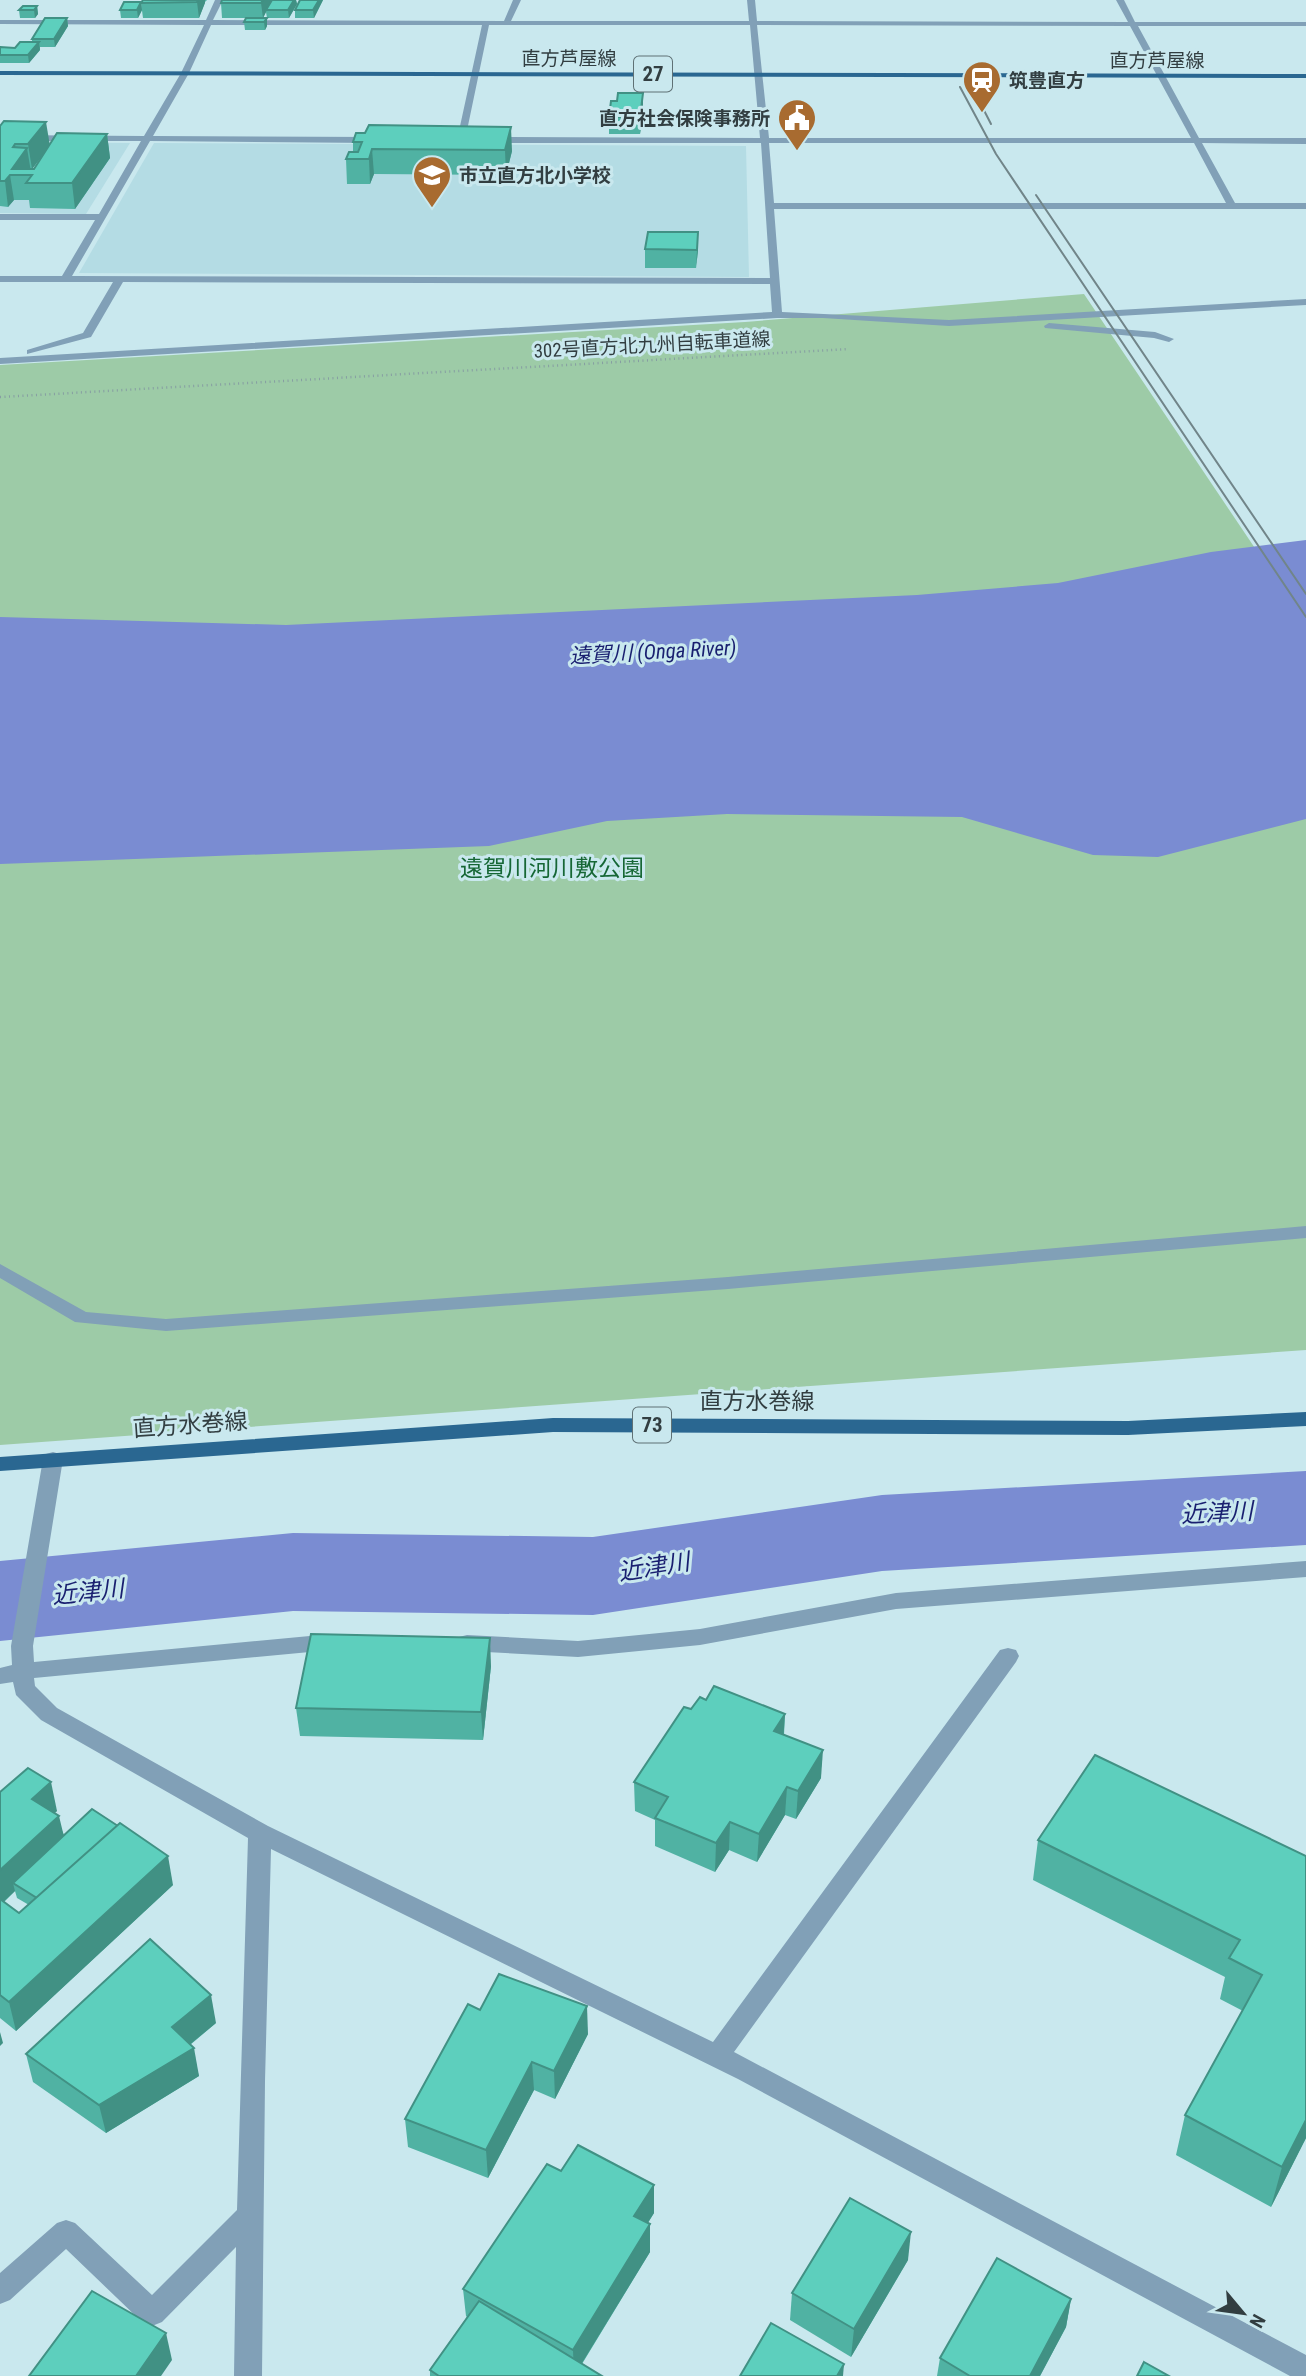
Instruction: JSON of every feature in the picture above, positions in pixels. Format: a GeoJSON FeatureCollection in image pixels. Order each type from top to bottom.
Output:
{"type":"FeatureCollection","features":[{"type":"Feature","properties":{"kind":"main road","name":"直方芦屋線"},"geometry":{"type":"LineString","coordinates":[[0,73],[1306,76]]}},
{"type":"Feature","properties":{"kind":"main road","name":"直方水巻線"},"geometry":{"type":"LineString","coordinates":[[0,1464],[552,1425],[1128,1428],[1306,1419]]}},
{"type":"Feature","properties":{"kind":"street"},"geometry":{"type":"LineString","coordinates":[[65,279],[185,74],[219,0]]}},
{"type":"Feature","properties":{"kind":"street"},"geometry":{"type":"LineString","coordinates":[[507,22],[516,0]]}},
{"type":"Feature","properties":{"kind":"street"},"geometry":{"type":"LineString","coordinates":[[751,0],[765,141],[777,315]]}},
{"type":"Feature","properties":{"kind":"street"},"geometry":{"type":"LineString","coordinates":[[1120,0],[1232,206]]}},
{"type":"Feature","properties":{"kind":"street"},"geometry":{"type":"LineString","coordinates":[[0,22],[1306,24]]}},
{"type":"Feature","properties":{"kind":"street"},"geometry":{"type":"LineString","coordinates":[[461,140],[486,22]]}},
{"type":"Feature","properties":{"kind":"street"},"geometry":{"type":"LineString","coordinates":[[0,138],[379,139]]}},
{"type":"Feature","properties":{"kind":"street"},"geometry":{"type":"LineString","coordinates":[[447,140],[1306,141]]}},
{"type":"Feature","properties":{"kind":"street"},"geometry":{"type":"LineString","coordinates":[[770,206],[1306,206]]}},
{"type":"Feature","properties":{"kind":"street"},"geometry":{"type":"LineString","coordinates":[[0,217],[100,217]]}},
{"type":"Feature","properties":{"kind":"street"},"geometry":{"type":"LineString","coordinates":[[0,279],[774,281]]}},
{"type":"Feature","properties":{"kind":"street"},"geometry":{"type":"LineString","coordinates":[[1,361],[87,335],[119,280]]}},
{"type":"Feature","properties":{"kind":"street"},"geometry":{"type":"LineString","coordinates":[[1,361],[777,315],[949,323],[1306,302]]}},
{"type":"Feature","properties":{"kind":"street"},"geometry":{"type":"LineString","coordinates":[[990,320],[1154,335],[1169,339]]}},
{"type":"Feature","properties":{"kind":"street"},"geometry":{"type":"LineString","coordinates":[[0,1270],[82,1318],[166,1325],[728,1283],[1306,1231]]}},
{"type":"Feature","properties":{"kind":"street"},"geometry":{"type":"LineString","coordinates":[[11,1674],[22,1646],[52,1459]]}},
{"type":"Feature","properties":{"kind":"street"},"geometry":{"type":"LineString","coordinates":[[446,1642],[578,1649],[700,1637],[895,1601],[1306,1569]]}},
{"type":"Feature","properties":{"kind":"street"},"geometry":{"type":"LineString","coordinates":[[11,1674],[357,1639]]}},
{"type":"Feature","properties":{"kind":"street"},"geometry":{"type":"LineString","coordinates":[[717,2056],[1008,1656]]}},
{"type":"Feature","properties":{"kind":"street"},"geometry":{"type":"LineString","coordinates":[[11,1674],[49,1714],[260,1833],[717,2056],[1306,2370]]}},
{"type":"Feature","properties":{"kind":"street"},"geometry":{"type":"LineString","coordinates":[[248,2376],[260,1833]]}},
{"type":"Feature","properties":{"kind":"street"},"geometry":{"type":"LineString","coordinates":[[0,2291],[66,2232],[152,2313],[251,2214]]}},
{"type":"Feature","properties":{"kind":"path","name":"302号直方北九州自転車道線"},"geometry":{"type":"LineString","coordinates":[[0,397],[851,349]]}},
{"type":"Feature","properties":{"kind":"shaded area"},"geometry":{"type":"Polygon","coordinates":[[[0,142],[130,143],[86,214],[0,213],[0,142]]]}},
{"type":"Feature","properties":{"kind":"shaded area","name":"市立直方北小学校"},"geometry":{"type":"Polygon","coordinates":[[[154,143],[746,146],[749,277],[79,273],[154,143]]]}},
{"type":"Feature","properties":{"kind":"green space","name":"遠賀川河川敷公園"},"geometry":{"type":"Polygon","coordinates":[[[1084,294],[1306,624],[1306,1350],[0,1445],[0,365],[745,322],[1084,294]]]}},
{"type":"Feature","properties":{"kind":"water","name":"遠賀川 (Onga River)"},"geometry":{"type":"Polygon","coordinates":[[[1306,540],[1306,819],[1158,857],[1093,855],[962,817],[727,814],[607,821],[489,846],[0,864],[0,617],[286,625],[917,595],[1058,583],[1211,552],[1306,540]]]}},
{"type":"Feature","properties":{"kind":"building"},"geometry":{"type":"Polygon","coordinates":[[[143,0],[198,0],[141,3],[143,0]]]}},
{"type":"Feature","properties":{"kind":"building"},"geometry":{"type":"Polygon","coordinates":[[[222,0],[263,0],[261,3],[221,3],[222,0]]]}},
{"type":"Feature","properties":{"kind":"building"},"geometry":{"type":"Polygon","coordinates":[[[272,0],[294,0],[288,10],[266,10],[272,0]]]}},
{"type":"Feature","properties":{"kind":"building"},"geometry":{"type":"Polygon","coordinates":[[[300,0],[319,0],[313,10],[295,10],[300,0]]]}},
{"type":"Feature","properties":{"kind":"building"},"geometry":{"type":"Polygon","coordinates":[[[124,2],[141,2],[137,10],[120,10],[124,2]]]}},
{"type":"Feature","properties":{"kind":"building"},"geometry":{"type":"Polygon","coordinates":[[[23,6],[37,6],[34,10],[19,10],[23,6]]]}},
{"type":"Feature","properties":{"kind":"building"},"geometry":{"type":"Polygon","coordinates":[[[45,18],[67,18],[54,39],[32,39],[45,18]]]}},
{"type":"Feature","properties":{"kind":"building"},"geometry":{"type":"Polygon","coordinates":[[[246,18],[267,18],[264,22],[244,22],[246,18]]]}},
{"type":"Feature","properties":{"kind":"building"},"geometry":{"type":"Polygon","coordinates":[[[20,42],[39,42],[28,55],[0,55],[0,47],[15,48],[20,42]]]}},
{"type":"Feature","properties":{"kind":"building"},"geometry":{"type":"Polygon","coordinates":[[[618,93],[643,93],[640,117],[609,117],[611,101],[617,101],[618,93]]]}},
{"type":"Feature","properties":{"kind":"building"},"geometry":{"type":"Polygon","coordinates":[[[4,121],[46,122],[28,144],[15,144],[13,147],[27,148],[12,169],[34,169],[57,133],[107,134],[72,183],[26,183],[32,175],[10,175],[5,181],[0,181],[0,126],[4,121]]]}},
{"type":"Feature","properties":{"kind":"building"},"geometry":{"type":"Polygon","coordinates":[[[369,125],[511,127],[505,150],[372,149],[369,159],[346,159],[349,152],[358,152],[362,142],[353,142],[356,133],[365,133],[369,125]]]}},
{"type":"Feature","properties":{"kind":"building"},"geometry":{"type":"Polygon","coordinates":[[[648,232],[698,232],[697,250],[645,249],[648,232]]]}},
{"type":"Feature","properties":{"kind":"building"},"geometry":{"type":"Polygon","coordinates":[[[311,1634],[490,1638],[481,1712],[296,1708],[311,1634]]]}},
{"type":"Feature","properties":{"kind":"building"},"geometry":{"type":"Polygon","coordinates":[[[714,1686],[785,1714],[774,1731],[823,1750],[798,1791],[787,1787],[759,1834],[730,1822],[716,1843],[655,1818],[668,1797],[634,1782],[684,1707],[691,1709],[700,1697],[706,1700],[714,1686]]]}},
{"type":"Feature","properties":{"kind":"building"},"geometry":{"type":"Polygon","coordinates":[[[1095,1755],[1306,1856],[1306,2120],[1282,2167],[1185,2115],[1262,1975],[1229,1958],[1240,1940],[1038,1840],[1095,1755]]]}},
{"type":"Feature","properties":{"kind":"building"},"geometry":{"type":"Polygon","coordinates":[[[28,1768],[51,1782],[32,1799],[59,1816],[0,1870],[0,1792],[28,1768]]]}},
{"type":"Feature","properties":{"kind":"building"},"geometry":{"type":"Polygon","coordinates":[[[92,1809],[118,1826],[37,1898],[13,1883],[92,1809]]]}},
{"type":"Feature","properties":{"kind":"building"},"geometry":{"type":"Polygon","coordinates":[[[120,1823],[168,1856],[9,2002],[0,1995],[0,1899],[19,1913],[120,1823]]]}},
{"type":"Feature","properties":{"kind":"building"},"geometry":{"type":"Polygon","coordinates":[[[150,1939],[211,1995],[172,2027],[194,2048],[99,2105],[26,2054],[150,1939]]]}},
{"type":"Feature","properties":{"kind":"building"},"geometry":{"type":"Polygon","coordinates":[[[499,1974],[587,2006],[554,2071],[532,2062],[486,2150],[405,2119],[468,2004],[480,2010],[499,1974]]]}},
{"type":"Feature","properties":{"kind":"building"},"geometry":{"type":"Polygon","coordinates":[[[578,2145],[654,2185],[634,2216],[650,2224],[573,2350],[463,2289],[547,2164],[561,2171],[578,2145]]]}},
{"type":"Feature","properties":{"kind":"building"},"geometry":{"type":"Polygon","coordinates":[[[850,2198],[911,2232],[854,2329],[792,2293],[850,2198]]]}},
{"type":"Feature","properties":{"kind":"building"},"geometry":{"type":"Polygon","coordinates":[[[997,2258],[1071,2299],[1030,2376],[970,2376],[940,2358],[997,2258]]]}},
{"type":"Feature","properties":{"kind":"building"},"geometry":{"type":"Polygon","coordinates":[[[92,2291],[166,2333],[136,2376],[29,2376],[92,2291]]]}},
{"type":"Feature","properties":{"kind":"building"},"geometry":{"type":"Polygon","coordinates":[[[479,2301],[602,2376],[439,2376],[430,2370],[479,2301]]]}},
{"type":"Feature","properties":{"kind":"building"},"geometry":{"type":"Polygon","coordinates":[[[771,2323],[844,2364],[837,2376],[740,2376],[771,2323]]]}},
{"type":"Feature","properties":{"kind":"building"},"geometry":{"type":"Polygon","coordinates":[[[1144,2362],[1169,2376],[1137,2376],[1144,2362]]]}},
{"type":"Feature","properties":{"kind":"waterway","name":"近津川"},"geometry":{"type":"LineString","coordinates":[[0,1601],[293,1572],[593,1576],[882,1533],[1306,1508]]}},
{"type":"Feature","properties":{"kind":"tram line"},"geometry":{"type":"LineString","coordinates":[[960,87],[996,154],[1306,617]]}},
{"type":"Feature","properties":{"kind":"tram line"},"geometry":{"type":"LineString","coordinates":[[972,87],[991,124]]}},
{"type":"Feature","properties":{"kind":"tram line"},"geometry":{"type":"LineString","coordinates":[[1036,195],[1306,594]]}},
{"type":"Feature","properties":{"kind":"place","name":"筑豊直方"},"geometry":{"type":"Point","coordinates":[982,114]}},
{"type":"Feature","properties":{"kind":"place","name":"直方社会保険事務所"},"geometry":{"type":"Point","coordinates":[797,152]}},
{"type":"Feature","properties":{"kind":"place","name":"市立直方北小学校"},"geometry":{"type":"Point","coordinates":[432,209]}}]}
